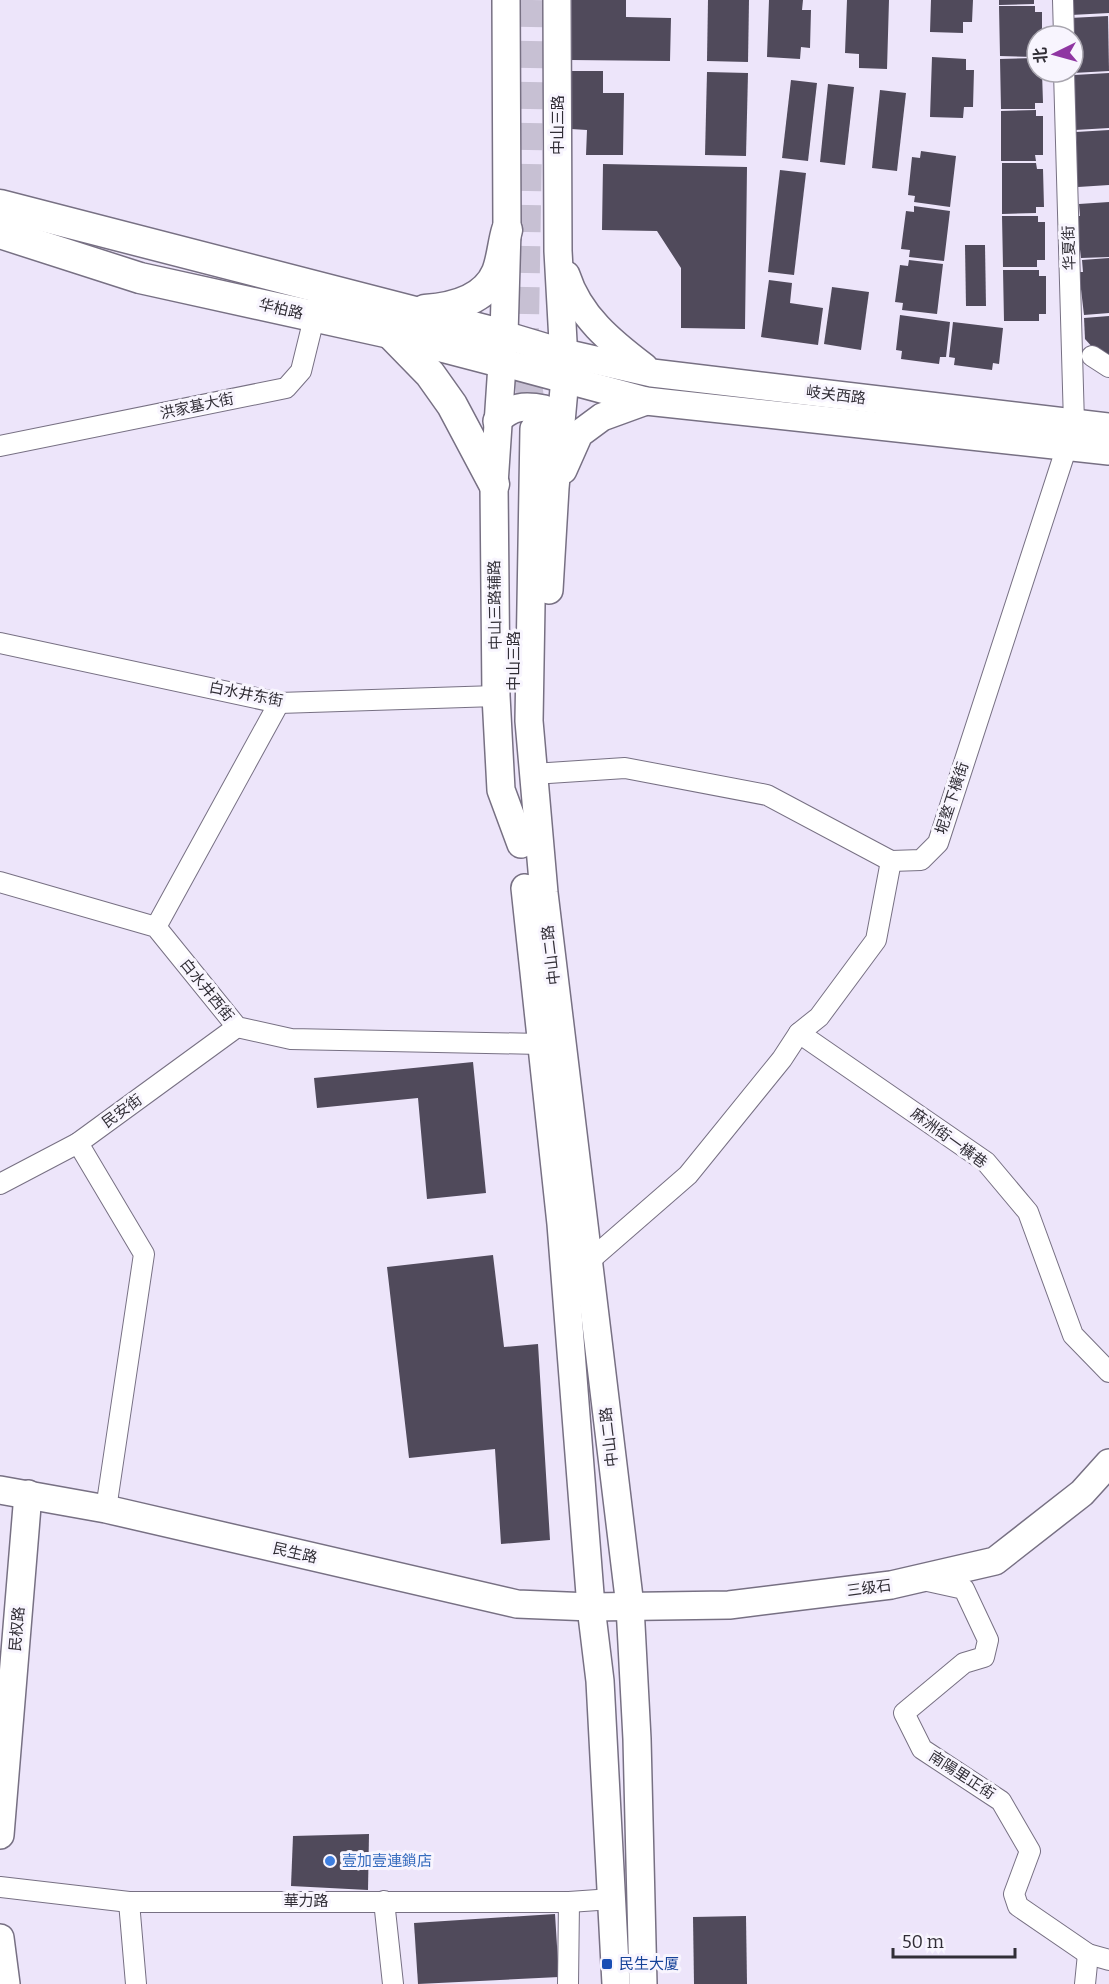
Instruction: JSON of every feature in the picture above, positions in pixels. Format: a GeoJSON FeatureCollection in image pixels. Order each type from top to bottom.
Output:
{"type":"FeatureCollection","features":[{"type":"Feature","properties":{"kind":"main road"},"geometry":{"type":"LineString","coordinates":[[417,310],[451,308],[470,300],[486,288],[497,273],[507,230],[506,0]]}},
{"type":"Feature","properties":{"kind":"main road","name":"中山三路"},"geometry":{"type":"LineString","coordinates":[[557,0],[558,251]]}},
{"type":"Feature","properties":{"kind":"main road","name":"华柏路"},"geometry":{"type":"LineString","coordinates":[[0,205],[417,310],[502,348]]}},
{"type":"Feature","properties":{"kind":"main road","name":"中山三路辅路"},"geometry":{"type":"LineString","coordinates":[[507,230],[502,348],[516,426],[494,484],[496,696],[501,790],[521,844]]}},
{"type":"Feature","properties":{"kind":"main road","name":"华柏路"},"geometry":{"type":"LineString","coordinates":[[0,233],[140,278],[390,333],[502,348],[565,365]]}},
{"type":"Feature","properties":{"kind":"main road"},"geometry":{"type":"LineString","coordinates":[[529,721],[544,681],[558,442],[565,365],[558,251]]}},
{"type":"Feature","properties":{"kind":"main road"},"geometry":{"type":"LineString","coordinates":[[558,251],[572,296],[589,319],[614,344],[652,373]]}},
{"type":"Feature","properties":{"kind":"main road"},"geometry":{"type":"LineString","coordinates":[[390,333],[430,374],[452,405],[494,484]]}},
{"type":"Feature","properties":{"kind":"main road","name":"岐关西路"},"geometry":{"type":"LineString","coordinates":[[565,365],[646,401],[1070,435],[1109,427]]}},
{"type":"Feature","properties":{"kind":"main road","name":"岐关西路"},"geometry":{"type":"LineString","coordinates":[[565,365],[652,373],[1070,435],[1109,451]]}},
{"type":"Feature","properties":{"kind":"main road"},"geometry":{"type":"LineString","coordinates":[[555,488],[579,434],[602,417],[646,401]]}},
{"type":"Feature","properties":{"kind":"main road"},"geometry":{"type":"LineString","coordinates":[[516,426],[504,413],[518,407],[544,409],[553,421],[558,442]]}},
{"type":"Feature","properties":{"kind":"main road","name":"中山三路"},"geometry":{"type":"LineString","coordinates":[[516,426],[533,774],[535,893]]}},
{"type":"Feature","properties":{"kind":"main road","name":"中山三路"},"geometry":{"type":"LineString","coordinates":[[516,426],[514,721],[521,844],[535,893]]}},
{"type":"Feature","properties":{"kind":"main road","name":"中山二路"},"geometry":{"type":"LineString","coordinates":[[535,893],[540,1044],[561,1224],[591,1607],[600,1681],[616,1984]]}},
{"type":"Feature","properties":{"kind":"main road","name":"中山二路"},"geometry":{"type":"LineString","coordinates":[[535,893],[588,1262],[630,1606],[637,1739],[643,1984]]}},
{"type":"Feature","properties":{"kind":"main road","name":"三级石"},"geometry":{"type":"LineString","coordinates":[[591,1607],[729,1605],[891,1585],[995,1561],[1082,1493],[1109,1463]]}},
{"type":"Feature","properties":{"kind":"main road","name":"民生路"},"geometry":{"type":"LineString","coordinates":[[0,1490],[106,1509],[517,1604],[591,1607]]}},
{"type":"Feature","properties":{"kind":"main road","name":"民权路"},"geometry":{"type":"LineString","coordinates":[[0,1835],[28,1494]]}},
{"type":"Feature","properties":{"kind":"main road"},"geometry":{"type":"LineString","coordinates":[[0,1938],[6,1984]]}},
{"type":"Feature","properties":{"kind":"street"},"geometry":{"type":"LineString","coordinates":[[1063,0],[1064,24]]}},
{"type":"Feature","properties":{"kind":"street","name":"华夏街"},"geometry":{"type":"LineString","coordinates":[[1064,84],[1070,435]]}},
{"type":"Feature","properties":{"kind":"street","name":"洪家基大街"},"geometry":{"type":"LineString","coordinates":[[0,446],[286,388],[302,372],[320,287]]}},
{"type":"Feature","properties":{"kind":"street","name":"坭墪下橫街"},"geometry":{"type":"LineString","coordinates":[[533,774],[625,768],[767,795],[891,861],[921,860],[938,843],[1070,435]]}},
{"type":"Feature","properties":{"kind":"street","name":"白水井东街"},"geometry":{"type":"LineString","coordinates":[[0,643],[279,703],[496,696]]}},
{"type":"Feature","properties":{"kind":"street"},"geometry":{"type":"LineString","coordinates":[[0,882],[156,927],[279,703]]}},
{"type":"Feature","properties":{"kind":"street"},"geometry":{"type":"LineString","coordinates":[[588,1262],[688,1175],[782,1059],[799,1033],[819,1017],[876,939],[891,861]]}},
{"type":"Feature","properties":{"kind":"street","name":"白水井西街"},"geometry":{"type":"LineString","coordinates":[[156,927],[237,1027],[291,1039],[540,1044]]}},
{"type":"Feature","properties":{"kind":"street","name":"民安街"},"geometry":{"type":"LineString","coordinates":[[0,1184],[78,1143],[237,1027]]}},
{"type":"Feature","properties":{"kind":"street","name":"麻洲街一橫巷"},"geometry":{"type":"LineString","coordinates":[[799,1033],[986,1162],[1028,1212],[1073,1335],[1109,1372]]}},
{"type":"Feature","properties":{"kind":"street"},"geometry":{"type":"LineString","coordinates":[[78,1143],[144,1254],[106,1509]]}},
{"type":"Feature","properties":{"kind":"street","name":"南陽里正街"},"geometry":{"type":"LineString","coordinates":[[920,1579],[964,1589],[988,1640],[984,1658],[964,1663],[904,1713],[922,1749],[1001,1801],[1030,1851],[1014,1894],[1018,1906],[1088,1954],[1109,1960]]}},
{"type":"Feature","properties":{"kind":"street","name":"華力路"},"geometry":{"type":"LineString","coordinates":[[0,1887],[129,1902],[569,1902],[612,1899]]}},
{"type":"Feature","properties":{"kind":"street"},"geometry":{"type":"LineString","coordinates":[[384,1901],[393,1984]]}},
{"type":"Feature","properties":{"kind":"street"},"geometry":{"type":"LineString","coordinates":[[129,1902],[136,1984]]}},
{"type":"Feature","properties":{"kind":"street"},"geometry":{"type":"LineString","coordinates":[[568,1984],[569,1902]]}},
{"type":"Feature","properties":{"kind":"street"},"geometry":{"type":"LineString","coordinates":[[1085,1984],[1088,1954]]}},
{"type":"Feature","properties":{"kind":"building"},"geometry":{"type":"Polygon","coordinates":[[[572,0],[626,0],[626,17],[671,18],[670,61],[571,60],[572,0]]]}},
{"type":"Feature","properties":{"kind":"building"},"geometry":{"type":"Polygon","coordinates":[[[708,0],[749,0],[748,62],[707,61],[708,0]]]}},
{"type":"Feature","properties":{"kind":"building"},"geometry":{"type":"Polygon","coordinates":[[[769,0],[803,0],[802,10],[811,10],[810,48],[801,47],[800,59],[767,57],[769,0]]]}},
{"type":"Feature","properties":{"kind":"building"},"geometry":{"type":"Polygon","coordinates":[[[847,0],[889,0],[887,69],[859,68],[859,54],[845,53],[847,0]]]}},
{"type":"Feature","properties":{"kind":"building"},"geometry":{"type":"Polygon","coordinates":[[[931,0],[973,0],[972,22],[963,22],[963,33],[930,32],[931,0]]]}},
{"type":"Feature","properties":{"kind":"building"},"geometry":{"type":"Polygon","coordinates":[[[999,0],[1034,0],[1034,4],[999,5],[999,0]]]}},
{"type":"Feature","properties":{"kind":"building"},"geometry":{"type":"Polygon","coordinates":[[[1067,0],[1109,0],[1109,13],[1071,15],[1067,0]]]}},
{"type":"Feature","properties":{"kind":"building"},"geometry":{"type":"Polygon","coordinates":[[[999,6],[1035,6],[1035,12],[1042,12],[1042,24],[1025,24],[1025,57],[1000,56],[999,6]]]}},
{"type":"Feature","properties":{"kind":"building"},"geometry":{"type":"Polygon","coordinates":[[[1108,16],[1109,71],[1085,72],[1085,24],[1070,24],[1070,18],[1108,16]]]}},
{"type":"Feature","properties":{"kind":"building"},"geometry":{"type":"Polygon","coordinates":[[[932,57],[966,59],[966,70],[974,70],[973,107],[964,107],[963,118],[930,117],[932,57]]]}},
{"type":"Feature","properties":{"kind":"building"},"geometry":{"type":"Polygon","coordinates":[[[1025,58],[1025,84],[1042,84],[1043,103],[1035,103],[1035,109],[1001,109],[1000,59],[1025,58]]]}},
{"type":"Feature","properties":{"kind":"building"},"geometry":{"type":"Polygon","coordinates":[[[572,71],[603,71],[603,93],[624,93],[623,155],[586,155],[587,130],[571,129],[572,71]]]}},
{"type":"Feature","properties":{"kind":"building"},"geometry":{"type":"Polygon","coordinates":[[[707,72],[748,73],[746,156],[705,155],[707,72]]]}},
{"type":"Feature","properties":{"kind":"building"},"geometry":{"type":"Polygon","coordinates":[[[1109,73],[1109,128],[1075,130],[1070,87],[1074,87],[1074,84],[1085,84],[1085,74],[1109,73]]]}},
{"type":"Feature","properties":{"kind":"building"},"geometry":{"type":"Polygon","coordinates":[[[791,80],[817,83],[808,161],[782,158],[791,80]]]}},
{"type":"Feature","properties":{"kind":"building"},"geometry":{"type":"Polygon","coordinates":[[[828,84],[854,87],[845,165],[820,162],[828,84]]]}},
{"type":"Feature","properties":{"kind":"building"},"geometry":{"type":"Polygon","coordinates":[[[880,90],[906,93],[897,171],[872,168],[880,90]]]}},
{"type":"Feature","properties":{"kind":"building"},"geometry":{"type":"Polygon","coordinates":[[[1036,110],[1036,116],[1043,116],[1043,155],[1035,155],[1036,161],[1001,161],[1001,111],[1036,110]]]}},
{"type":"Feature","properties":{"kind":"building"},"geometry":{"type":"Polygon","coordinates":[[[1109,130],[1109,185],[1078,187],[1073,144],[1077,144],[1076,132],[1109,130]]]}},
{"type":"Feature","properties":{"kind":"building"},"geometry":{"type":"Polygon","coordinates":[[[921,151],[956,156],[950,207],[914,202],[915,196],[908,195],[912,157],[920,158],[921,151]]]}},
{"type":"Feature","properties":{"kind":"building"},"geometry":{"type":"Polygon","coordinates":[[[1002,163],[1036,163],[1037,169],[1043,169],[1044,207],[1036,207],[1036,213],[1002,214],[1002,163]]]}},
{"type":"Feature","properties":{"kind":"building"},"geometry":{"type":"Polygon","coordinates":[[[603,164],[747,167],[745,329],[681,328],[681,268],[657,231],[602,230],[603,164]]]}},
{"type":"Feature","properties":{"kind":"building"},"geometry":{"type":"Polygon","coordinates":[[[780,170],[806,173],[794,275],[768,272],[780,170]]]}},
{"type":"Feature","properties":{"kind":"building"},"geometry":{"type":"Polygon","coordinates":[[[1109,202],[1109,257],[1081,258],[1076,216],[1080,216],[1079,204],[1109,202]]]}},
{"type":"Feature","properties":{"kind":"building"},"geometry":{"type":"Polygon","coordinates":[[[914,206],[950,211],[944,261],[909,257],[910,250],[901,249],[906,211],[914,212],[914,206]]]}},
{"type":"Feature","properties":{"kind":"building"},"geometry":{"type":"Polygon","coordinates":[[[1002,216],[1038,216],[1038,222],[1045,222],[1045,260],[1037,260],[1037,267],[1003,267],[1002,216]]]}},
{"type":"Feature","properties":{"kind":"building"},"geometry":{"type":"Polygon","coordinates":[[[965,245],[985,245],[986,306],[966,306],[965,245]]]}},
{"type":"Feature","properties":{"kind":"building"},"geometry":{"type":"Polygon","coordinates":[[[1109,258],[1109,313],[1084,315],[1079,272],[1083,272],[1082,260],[1109,258]]]}},
{"type":"Feature","properties":{"kind":"building"},"geometry":{"type":"Polygon","coordinates":[[[909,260],[943,264],[937,314],[902,310],[903,303],[895,302],[900,265],[908,266],[909,260]]]}},
{"type":"Feature","properties":{"kind":"building"},"geometry":{"type":"Polygon","coordinates":[[[1003,270],[1039,270],[1039,276],[1046,276],[1046,314],[1039,314],[1039,321],[1004,321],[1003,270]]]}},
{"type":"Feature","properties":{"kind":"building"},"geometry":{"type":"Polygon","coordinates":[[[769,280],[792,283],[790,303],[823,308],[818,345],[761,337],[769,280]]]}},
{"type":"Feature","properties":{"kind":"building"},"geometry":{"type":"Polygon","coordinates":[[[832,287],[869,292],[861,350],[824,344],[832,287]]]}},
{"type":"Feature","properties":{"kind":"building"},"geometry":{"type":"Polygon","coordinates":[[[900,315],[950,322],[946,357],[940,357],[939,364],[901,359],[902,351],[896,350],[900,315]]]}},
{"type":"Feature","properties":{"kind":"building"},"geometry":{"type":"Polygon","coordinates":[[[1109,316],[1109,359],[1103,359],[1085,339],[1084,318],[1109,316]]]}},
{"type":"Feature","properties":{"kind":"building"},"geometry":{"type":"Polygon","coordinates":[[[953,322],[1003,328],[999,364],[993,363],[992,370],[954,365],[955,358],[949,357],[953,322]]]}},
{"type":"Feature","properties":{"kind":"building"},"geometry":{"type":"Polygon","coordinates":[[[473,1062],[486,1193],[427,1199],[418,1098],[317,1108],[314,1078],[473,1062]]]}},
{"type":"Feature","properties":{"kind":"building"},"geometry":{"type":"Polygon","coordinates":[[[493,1255],[504,1347],[538,1344],[550,1540],[501,1544],[495,1449],[409,1458],[387,1267],[493,1255]]]}},
{"type":"Feature","properties":{"kind":"building","name":"壹加壹連鎖店"},"geometry":{"type":"Polygon","coordinates":[[[369,1834],[368,1890],[291,1886],[293,1836],[369,1834]]]}},
{"type":"Feature","properties":{"kind":"building"},"geometry":{"type":"Polygon","coordinates":[[[555,1914],[559,1977],[418,1984],[414,1923],[555,1914]]]}},
{"type":"Feature","properties":{"kind":"building"},"geometry":{"type":"Polygon","coordinates":[[[746,1916],[747,1984],[694,1984],[693,1917],[746,1916]]]}},
{"type":"Feature","properties":{"kind":"tunnel"},"geometry":{"type":"LineString","coordinates":[[531,0],[525,353],[534,429]]}},
{"type":"Feature","properties":{"kind":"place","name":"壹加壹連鎖店"},"geometry":{"type":"Point","coordinates":[330,1861]}},
{"type":"Feature","properties":{"kind":"place","name":"民生大厦"},"geometry":{"type":"Point","coordinates":[607,1964]}}]}
